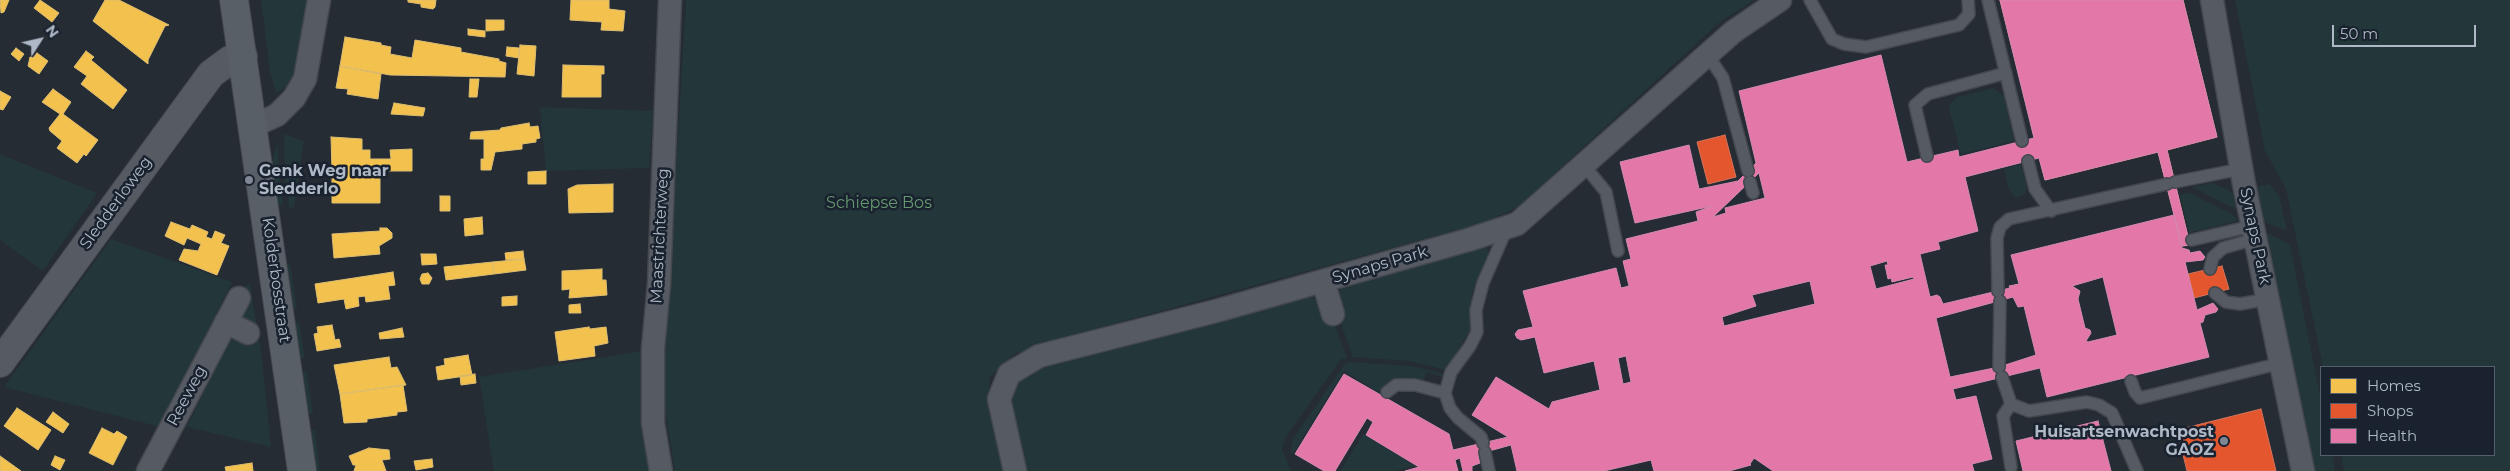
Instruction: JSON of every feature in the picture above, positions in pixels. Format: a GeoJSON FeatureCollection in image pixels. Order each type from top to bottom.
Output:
{"type":"FeatureCollection","features":[{"type":"Feature","properties":{"kind":"main road","name":"Kolderbosstraat"},"geometry":{"type":"LineString","coordinates":[[234,0],[302,471]]}},
{"type":"Feature","properties":{"kind":"street"},"geometry":{"type":"LineString","coordinates":[[253,126],[277,115],[294,98],[305,78],[319,0]]}},
{"type":"Feature","properties":{"kind":"street","name":"Maastrichterweg"},"geometry":{"type":"LineString","coordinates":[[661,471],[653,423],[653,348],[658,284],[670,0]]}},
{"type":"Feature","properties":{"kind":"street","name":"Synaps Park"},"geometry":{"type":"LineString","coordinates":[[1015,471],[999,399],[1009,374],[1039,356],[1323,282],[1517,224],[1707,54],[1733,32],[1780,0]]}},
{"type":"Feature","properties":{"kind":"street","name":"Synaps Park"},"geometry":{"type":"LineString","coordinates":[[2212,0],[2241,169],[2303,471]]}},
{"type":"Feature","properties":{"kind":"street","name":"Sledderloweg"},"geometry":{"type":"LineString","coordinates":[[0,363],[211,74],[230,60],[243,56]]}},
{"type":"Feature","properties":{"kind":"street"},"geometry":{"type":"LineString","coordinates":[[1323,282],[1333,314]]}},
{"type":"Feature","properties":{"kind":"street","name":"Reeweg"},"geometry":{"type":"LineString","coordinates":[[148,471],[239,298]]}},
{"type":"Feature","properties":{"kind":"street"},"geometry":{"type":"LineString","coordinates":[[226,322],[248,333]]}},
{"type":"Feature","properties":{"kind":"lane"},"geometry":{"type":"LineString","coordinates":[[1810,0],[1832,39],[1844,44],[1866,47],[1959,25],[1969,14],[1968,0]]}},
{"type":"Feature","properties":{"kind":"lane"},"geometry":{"type":"LineString","coordinates":[[1988,0],[2022,141]]}},
{"type":"Feature","properties":{"kind":"lane"},"geometry":{"type":"LineString","coordinates":[[1707,54],[1723,78],[1750,182]]}},
{"type":"Feature","properties":{"kind":"lane"},"geometry":{"type":"LineString","coordinates":[[1927,156],[1915,105],[1928,94],[2006,73]]}},
{"type":"Feature","properties":{"kind":"lane"},"geometry":{"type":"LineString","coordinates":[[2028,161],[2035,189],[2051,211]]}},
{"type":"Feature","properties":{"kind":"lane"},"geometry":{"type":"LineString","coordinates":[[1583,164],[1606,192],[1618,251]]}},
{"type":"Feature","properties":{"kind":"lane"},"geometry":{"type":"LineString","coordinates":[[2011,404],[2001,372],[1997,238],[2000,227],[2009,219],[2241,169]]}},
{"type":"Feature","properties":{"kind":"lane"},"geometry":{"type":"LineString","coordinates":[[1488,471],[1481,436],[1458,418],[1450,408],[1445,393],[1451,372],[1470,346],[1476,332],[1476,310],[1483,283],[1507,228]]}},
{"type":"Feature","properties":{"kind":"lane"},"geometry":{"type":"LineString","coordinates":[[2192,240],[2254,232]]}},
{"type":"Feature","properties":{"kind":"lane"},"geometry":{"type":"LineString","coordinates":[[2210,269],[2213,257],[2223,248],[2254,232]]}},
{"type":"Feature","properties":{"kind":"lane"},"geometry":{"type":"LineString","coordinates":[[2215,293],[2226,302],[2240,304],[2268,299]]}},
{"type":"Feature","properties":{"kind":"lane"},"geometry":{"type":"LineString","coordinates":[[2131,380],[2135,392],[2140,398],[2281,363]]}},
{"type":"Feature","properties":{"kind":"lane"},"geometry":{"type":"LineString","coordinates":[[1387,392],[1396,384],[1415,385],[1445,393]]}},
{"type":"Feature","properties":{"kind":"lane"},"geometry":{"type":"LineString","coordinates":[[2011,404],[2029,411],[2087,402],[2099,405],[2112,413],[2137,471]]}},
{"type":"Feature","properties":{"kind":"lane"},"geometry":{"type":"LineString","coordinates":[[2011,404],[2003,416],[2011,467]]}},
{"type":"Feature","properties":{"kind":"green space"},"geometry":{"type":"Polygon","coordinates":[[[261,0],[308,0],[293,80],[288,87],[276,92],[270,71],[261,0]]]}},
{"type":"Feature","properties":{"kind":"green space","name":"Schiepse Bos"},"geometry":{"type":"Polygon","coordinates":[[[686,0],[1755,0],[1721,21],[1518,207],[1487,222],[1051,341],[1015,354],[990,377],[988,403],[1005,471],[675,471],[665,409],[664,375],[686,0]]]}},
{"type":"Feature","properties":{"kind":"green space"},"geometry":{"type":"Polygon","coordinates":[[[2235,0],[2510,0],[2510,471],[2344,471],[2341,456],[2495,456],[2495,366],[2323,366],[2286,189],[2265,151],[2235,0]]]}},
{"type":"Feature","properties":{"kind":"green space"},"geometry":{"type":"Polygon","coordinates":[[[1993,88],[2004,96],[2014,141],[1961,154],[1949,108],[1951,103],[1957,97],[1993,88]]]}},
{"type":"Feature","properties":{"kind":"green space"},"geometry":{"type":"Polygon","coordinates":[[[540,107],[653,111],[649,168],[546,171],[540,107]]]}},
{"type":"Feature","properties":{"kind":"green space"},"geometry":{"type":"Polygon","coordinates":[[[284,134],[304,141],[294,208],[289,207],[285,177],[284,134]]]}},
{"type":"Feature","properties":{"kind":"green space"},"geometry":{"type":"Polygon","coordinates":[[[278,141],[283,206],[275,203],[271,166],[278,141]]]}},
{"type":"Feature","properties":{"kind":"green space"},"geometry":{"type":"Polygon","coordinates":[[[0,154],[97,193],[43,271],[0,240],[0,154]]]}},
{"type":"Feature","properties":{"kind":"green space"},"geometry":{"type":"Polygon","coordinates":[[[2021,164],[2027,187],[2025,194],[2016,197],[2009,190],[2004,169],[2021,164]]]}},
{"type":"Feature","properties":{"kind":"green space"},"geometry":{"type":"Polygon","coordinates":[[[2212,183],[2225,188],[2233,194],[2242,212],[2192,187],[2212,183]]]}},
{"type":"Feature","properties":{"kind":"green space"},"geometry":{"type":"Polygon","coordinates":[[[2270,184],[2279,196],[2287,230],[2263,222],[2254,187],[2270,184]]]}},
{"type":"Feature","properties":{"kind":"green space"},"geometry":{"type":"Polygon","coordinates":[[[2189,193],[2232,214],[2237,221],[2189,233],[2180,195],[2189,193]]]}},
{"type":"Feature","properties":{"kind":"green space"},"geometry":{"type":"Polygon","coordinates":[[[2264,231],[2290,245],[2320,396],[2320,456],[2332,456],[2335,471],[2313,471],[2264,231]]]}},
{"type":"Feature","properties":{"kind":"green space"},"geometry":{"type":"Polygon","coordinates":[[[111,239],[232,282],[160,427],[4,387],[111,239]]]}},
{"type":"Feature","properties":{"kind":"green space"},"geometry":{"type":"Polygon","coordinates":[[[1485,243],[1490,258],[1472,292],[1470,330],[1446,370],[1409,361],[1353,357],[1337,313],[1341,288],[1354,278],[1485,243]]]}},
{"type":"Feature","properties":{"kind":"green space"},"geometry":{"type":"Polygon","coordinates":[[[290,262],[297,310],[290,308],[283,268],[290,262]]]}},
{"type":"Feature","properties":{"kind":"green space"},"geometry":{"type":"Polygon","coordinates":[[[250,284],[261,350],[271,447],[187,427],[225,349],[230,341],[238,339],[243,320],[240,310],[241,297],[247,285],[250,284]]]}},
{"type":"Feature","properties":{"kind":"green space"},"geometry":{"type":"Polygon","coordinates":[[[1296,293],[1315,299],[1331,315],[1347,358],[1341,359],[1285,438],[1282,450],[1291,471],[1021,471],[1007,408],[1017,380],[1033,367],[1296,293]]]}},
{"type":"Feature","properties":{"kind":"green space"},"geometry":{"type":"Polygon","coordinates":[[[299,321],[305,359],[296,356],[294,324],[299,321]]]}},
{"type":"Feature","properties":{"kind":"green space"},"geometry":{"type":"Polygon","coordinates":[[[643,351],[644,441],[649,471],[494,471],[479,377],[643,351]]]}},
{"type":"Feature","properties":{"kind":"green space"},"geometry":{"type":"Polygon","coordinates":[[[1350,362],[1412,366],[1444,374],[1443,377],[1427,372],[1423,382],[1403,378],[1390,382],[1378,392],[1344,371],[1293,454],[1290,453],[1293,439],[1345,364],[1350,362]]]}},
{"type":"Feature","properties":{"kind":"green space"},"geometry":{"type":"Polygon","coordinates":[[[307,371],[313,415],[305,411],[300,377],[302,372],[307,371]]]}},
{"type":"Feature","properties":{"kind":"green space"},"geometry":{"type":"Polygon","coordinates":[[[315,429],[320,471],[314,471],[307,435],[315,429]]]}},
{"type":"Feature","properties":{"kind":"green space"},"geometry":{"type":"Polygon","coordinates":[[[1363,434],[1415,466],[1395,471],[1340,471],[1363,434]]]}},
{"type":"Feature","properties":{"kind":"building: Homes"},"geometry":{"type":"Polygon","coordinates":[[[0,0],[9,0],[4,12],[1,13],[0,0]]]}},
{"type":"Feature","properties":{"kind":"building: Homes"},"geometry":{"type":"Polygon","coordinates":[[[40,0],[59,13],[52,22],[34,8],[40,0]]]}},
{"type":"Feature","properties":{"kind":"building: Homes"},"geometry":{"type":"Polygon","coordinates":[[[105,0],[119,0],[169,25],[165,26],[148,60],[148,64],[93,21],[105,0]]]}},
{"type":"Feature","properties":{"kind":"building: Homes"},"geometry":{"type":"Polygon","coordinates":[[[408,0],[436,0],[433,9],[421,7],[421,4],[408,2],[408,0]]]}},
{"type":"Feature","properties":{"kind":"building: Homes"},"geometry":{"type":"Polygon","coordinates":[[[571,0],[609,0],[609,9],[625,11],[623,31],[601,30],[602,22],[570,20],[571,0]]]}},
{"type":"Feature","properties":{"kind":"building: Homes"},"geometry":{"type":"Polygon","coordinates":[[[486,20],[504,20],[504,30],[486,31],[486,20]]]}},
{"type":"Feature","properties":{"kind":"building: Homes"},"geometry":{"type":"Polygon","coordinates":[[[468,29],[485,31],[485,37],[468,35],[468,29]]]}},
{"type":"Feature","properties":{"kind":"building: Homes"},"geometry":{"type":"Polygon","coordinates":[[[345,37],[381,43],[381,45],[391,47],[390,54],[412,58],[415,40],[461,48],[461,52],[499,59],[499,61],[506,63],[505,77],[390,75],[340,66],[345,37]]]}},
{"type":"Feature","properties":{"kind":"building: Homes"},"geometry":{"type":"Polygon","coordinates":[[[520,45],[536,46],[534,76],[517,74],[520,45]]]}},
{"type":"Feature","properties":{"kind":"building: Homes"},"geometry":{"type":"Polygon","coordinates":[[[507,47],[519,48],[519,58],[506,56],[507,47]]]}},
{"type":"Feature","properties":{"kind":"building: Homes"},"geometry":{"type":"Polygon","coordinates":[[[16,48],[24,54],[19,61],[11,54],[16,48]]]}},
{"type":"Feature","properties":{"kind":"building: Homes"},"geometry":{"type":"Polygon","coordinates":[[[86,51],[94,57],[91,60],[127,90],[113,109],[81,84],[87,76],[74,67],[86,51]]]}},
{"type":"Feature","properties":{"kind":"building: Homes"},"geometry":{"type":"Polygon","coordinates":[[[37,53],[48,61],[39,74],[28,66],[30,57],[33,58],[37,53]]]}},
{"type":"Feature","properties":{"kind":"building: Homes"},"geometry":{"type":"Polygon","coordinates":[[[563,65],[604,66],[604,74],[601,74],[601,97],[562,97],[563,65]]]}},
{"type":"Feature","properties":{"kind":"building: Homes"},"geometry":{"type":"Polygon","coordinates":[[[340,66],[381,74],[378,99],[347,94],[348,89],[336,88],[340,66]]]}},
{"type":"Feature","properties":{"kind":"building: Homes"},"geometry":{"type":"Polygon","coordinates":[[[470,79],[479,79],[477,97],[469,97],[470,79]]]}},
{"type":"Feature","properties":{"kind":"building: Homes"},"geometry":{"type":"Polygon","coordinates":[[[53,89],[71,102],[63,114],[98,140],[86,156],[84,154],[77,163],[57,148],[62,141],[49,128],[60,114],[42,102],[53,89]]]}},
{"type":"Feature","properties":{"kind":"building: Homes"},"geometry":{"type":"Polygon","coordinates":[[[0,91],[11,97],[3,110],[0,109],[0,91]]]}},
{"type":"Feature","properties":{"kind":"building: Homes"},"geometry":{"type":"Polygon","coordinates":[[[394,103],[425,108],[423,116],[391,114],[394,103]]]}},
{"type":"Feature","properties":{"kind":"building: Homes"},"geometry":{"type":"Polygon","coordinates":[[[529,123],[530,127],[538,126],[540,138],[536,139],[536,142],[522,144],[522,149],[495,152],[491,170],[481,170],[481,159],[484,159],[484,139],[470,139],[471,132],[500,130],[501,128],[529,123]]]}},
{"type":"Feature","properties":{"kind":"building: Homes"},"geometry":{"type":"Polygon","coordinates":[[[331,137],[362,139],[362,150],[370,150],[370,159],[391,159],[390,150],[412,149],[412,171],[332,171],[331,137]]]}},
{"type":"Feature","properties":{"kind":"building: Homes"},"geometry":{"type":"Polygon","coordinates":[[[332,171],[380,171],[380,203],[332,203],[332,171]]]}},
{"type":"Feature","properties":{"kind":"building: Homes"},"geometry":{"type":"Polygon","coordinates":[[[546,171],[546,184],[528,184],[528,172],[546,171]]]}},
{"type":"Feature","properties":{"kind":"building: Homes"},"geometry":{"type":"Polygon","coordinates":[[[613,184],[613,212],[569,213],[568,189],[577,185],[613,184]]]}},
{"type":"Feature","properties":{"kind":"building: Homes"},"geometry":{"type":"Polygon","coordinates":[[[440,196],[450,196],[450,211],[440,211],[440,196]]]}},
{"type":"Feature","properties":{"kind":"building: Homes"},"geometry":{"type":"Polygon","coordinates":[[[482,217],[483,234],[465,236],[464,219],[482,217]]]}},
{"type":"Feature","properties":{"kind":"building: Homes"},"geometry":{"type":"Polygon","coordinates":[[[171,222],[190,229],[192,225],[208,232],[206,237],[212,239],[215,231],[225,235],[221,243],[229,246],[217,275],[179,260],[184,249],[198,251],[201,244],[187,238],[184,245],[165,236],[171,222]]]}},
{"type":"Feature","properties":{"kind":"building: Homes"},"geometry":{"type":"Polygon","coordinates":[[[380,228],[387,228],[392,233],[392,238],[379,246],[380,254],[334,258],[332,234],[380,231],[380,228]]]}},
{"type":"Feature","properties":{"kind":"building: Homes"},"geometry":{"type":"Polygon","coordinates":[[[523,251],[524,259],[506,260],[505,253],[523,251]]]}},
{"type":"Feature","properties":{"kind":"building: Homes"},"geometry":{"type":"Polygon","coordinates":[[[421,254],[436,254],[437,264],[422,265],[421,254]]]}},
{"type":"Feature","properties":{"kind":"building: Homes"},"geometry":{"type":"Polygon","coordinates":[[[524,259],[526,270],[494,274],[493,262],[524,259]]]}},
{"type":"Feature","properties":{"kind":"building: Homes"},"geometry":{"type":"Polygon","coordinates":[[[493,262],[494,274],[446,280],[444,267],[493,262]]]}},
{"type":"Feature","properties":{"kind":"building: Homes"},"geometry":{"type":"Polygon","coordinates":[[[602,269],[602,280],[606,280],[607,295],[569,298],[570,289],[562,290],[562,271],[602,269]]]}},
{"type":"Feature","properties":{"kind":"building: Homes"},"geometry":{"type":"Polygon","coordinates":[[[393,272],[395,285],[388,286],[390,299],[366,302],[365,296],[358,297],[359,306],[346,309],[344,299],[318,303],[315,284],[393,272]]]}},
{"type":"Feature","properties":{"kind":"building: Homes"},"geometry":{"type":"Polygon","coordinates":[[[428,273],[432,278],[429,284],[422,284],[420,279],[422,274],[428,273]]]}},
{"type":"Feature","properties":{"kind":"building: Homes"},"geometry":{"type":"Polygon","coordinates":[[[517,296],[517,305],[502,306],[502,297],[517,296]]]}},
{"type":"Feature","properties":{"kind":"building: Homes"},"geometry":{"type":"Polygon","coordinates":[[[580,304],[581,313],[569,313],[569,305],[580,304]]]}},
{"type":"Feature","properties":{"kind":"building: Homes"},"geometry":{"type":"Polygon","coordinates":[[[332,325],[335,340],[339,339],[341,347],[317,351],[314,334],[318,333],[317,327],[332,325]]]}},
{"type":"Feature","properties":{"kind":"building: Homes"},"geometry":{"type":"Polygon","coordinates":[[[589,327],[590,329],[606,327],[608,343],[594,346],[595,356],[559,361],[555,332],[589,327]]]}},
{"type":"Feature","properties":{"kind":"building: Homes"},"geometry":{"type":"Polygon","coordinates":[[[402,328],[404,337],[380,339],[379,333],[402,328]]]}},
{"type":"Feature","properties":{"kind":"building: Homes"},"geometry":{"type":"Polygon","coordinates":[[[468,355],[472,375],[438,380],[436,367],[445,365],[444,359],[468,355]]]}},
{"type":"Feature","properties":{"kind":"building: Homes"},"geometry":{"type":"Polygon","coordinates":[[[389,357],[391,368],[397,367],[406,385],[340,394],[334,365],[389,357]]]}},
{"type":"Feature","properties":{"kind":"building: Homes"},"geometry":{"type":"Polygon","coordinates":[[[475,374],[476,383],[461,385],[460,376],[475,374]]]}},
{"type":"Feature","properties":{"kind":"building: Homes"},"geometry":{"type":"Polygon","coordinates":[[[403,385],[407,411],[397,412],[397,415],[367,419],[367,422],[344,423],[340,394],[403,385]]]}},
{"type":"Feature","properties":{"kind":"building: Homes"},"geometry":{"type":"Polygon","coordinates":[[[17,408],[51,430],[38,450],[4,426],[17,408]]]}},
{"type":"Feature","properties":{"kind":"building: Homes"},"geometry":{"type":"Polygon","coordinates":[[[53,412],[69,424],[63,433],[46,422],[53,412]]]}},
{"type":"Feature","properties":{"kind":"building: Homes"},"geometry":{"type":"Polygon","coordinates":[[[102,428],[114,434],[117,431],[127,437],[113,465],[89,453],[102,428]]]}},
{"type":"Feature","properties":{"kind":"building: Homes"},"geometry":{"type":"Polygon","coordinates":[[[369,448],[389,450],[390,459],[382,460],[386,471],[354,471],[356,465],[353,465],[349,456],[369,448]]]}},
{"type":"Feature","properties":{"kind":"building: Homes"},"geometry":{"type":"Polygon","coordinates":[[[0,456],[21,471],[0,471],[0,456]]]}},
{"type":"Feature","properties":{"kind":"building: Homes"},"geometry":{"type":"Polygon","coordinates":[[[55,456],[65,460],[60,470],[51,465],[55,456]]]}},
{"type":"Feature","properties":{"kind":"building: Homes"},"geometry":{"type":"Polygon","coordinates":[[[432,459],[433,467],[416,470],[414,461],[432,459]]]}},
{"type":"Feature","properties":{"kind":"building: Homes"},"geometry":{"type":"Polygon","coordinates":[[[252,463],[253,471],[226,471],[225,467],[252,463]]]}},
{"type":"Feature","properties":{"kind":"building: Shops"},"geometry":{"type":"Polygon","coordinates":[[[2000,0],[2183,0],[2217,137],[2167,150],[2190,245],[2182,246],[2158,152],[2045,180],[2000,0]]]}},
{"type":"Feature","properties":{"kind":"building: Shops"},"geometry":{"type":"Polygon","coordinates":[[[1725,135],[1736,177],[1708,184],[1697,142],[1725,135]]]}},
{"type":"Feature","properties":{"kind":"building: Shops"},"geometry":{"type":"Polygon","coordinates":[[[2222,266],[2229,289],[2194,298],[2188,274],[2222,266]]]}},
{"type":"Feature","properties":{"kind":"building: Shops","name":"Huisartsenwachtpost GAOZ"},"geometry":{"type":"Polygon","coordinates":[[[2261,409],[2276,471],[2187,471],[2177,430],[2261,409]]]}},
{"type":"Feature","properties":{"kind":"building: Health"},"geometry":{"type":"Polygon","coordinates":[[[2000,0],[2183,0],[2217,137],[2167,150],[2190,245],[2182,246],[2158,152],[2045,180],[2039,158],[1965,177],[1978,231],[1938,242],[1940,249],[1920,254],[1930,297],[1937,295],[1943,304],[2010,288],[2009,286],[2019,284],[2011,255],[2174,215],[2182,248],[2189,250],[2190,253],[2200,251],[2205,257],[2203,260],[2185,262],[2197,310],[2213,303],[2218,309],[2216,312],[2205,315],[2203,322],[2200,323],[2209,357],[2047,397],[2040,368],[1953,389],[1956,400],[1976,396],[1992,459],[1972,464],[1974,471],[1773,471],[1754,458],[1751,465],[1729,471],[1654,471],[1651,460],[1604,471],[1517,471],[1511,445],[1478,454],[1480,463],[1472,466],[1472,471],[1463,471],[1460,458],[1455,460],[1458,471],[1405,471],[1419,467],[1366,435],[1373,422],[1367,418],[1335,471],[1324,471],[1295,454],[1344,374],[1449,434],[1453,450],[1508,437],[1472,415],[1496,377],[1549,409],[1552,402],[1600,390],[1594,361],[1544,373],[1535,337],[1521,340],[1515,334],[1518,330],[1533,327],[1523,291],[1616,268],[1621,288],[1629,286],[1623,261],[1631,259],[1626,239],[1698,221],[1696,212],[1712,206],[1635,223],[1620,162],[1689,145],[1699,189],[1738,181],[1756,163],[1739,91],[1881,55],[1907,162],[1958,150],[1959,157],[2034,138],[2000,0]],[[1759,173],[1713,217],[1726,213],[1725,208],[1765,198],[1759,173]],[[1887,261],[1870,266],[1876,289],[1914,279],[1913,277],[1892,282],[1891,278],[1888,279],[1885,265],[1888,265],[1887,261]],[[2103,277],[2072,286],[2080,291],[2078,299],[2085,328],[2090,330],[2091,333],[2086,341],[2117,335],[2103,277]],[[1810,281],[1752,295],[1756,306],[1722,317],[1724,326],[1815,304],[1810,281]],[[2013,297],[1936,318],[1950,377],[1999,367],[2036,355],[2024,306],[2018,307],[2013,297]],[[1626,356],[1618,358],[1623,384],[1631,382],[1626,356]]]}},
{"type":"Feature","properties":{"kind":"building: Health"},"geometry":{"type":"Polygon","coordinates":[[[2098,421],[2111,471],[2023,471],[2016,441],[2098,421]]]}},
{"type":"Feature","properties":{"kind":"place","name":"Genk Weg naar Sledderlo"},"geometry":{"type":"Point","coordinates":[249,180]}},
{"type":"Feature","properties":{"kind":"place","name":"Huisartsenwachtpost GAOZ"},"geometry":{"type":"Point","coordinates":[2224,441]}}]}
